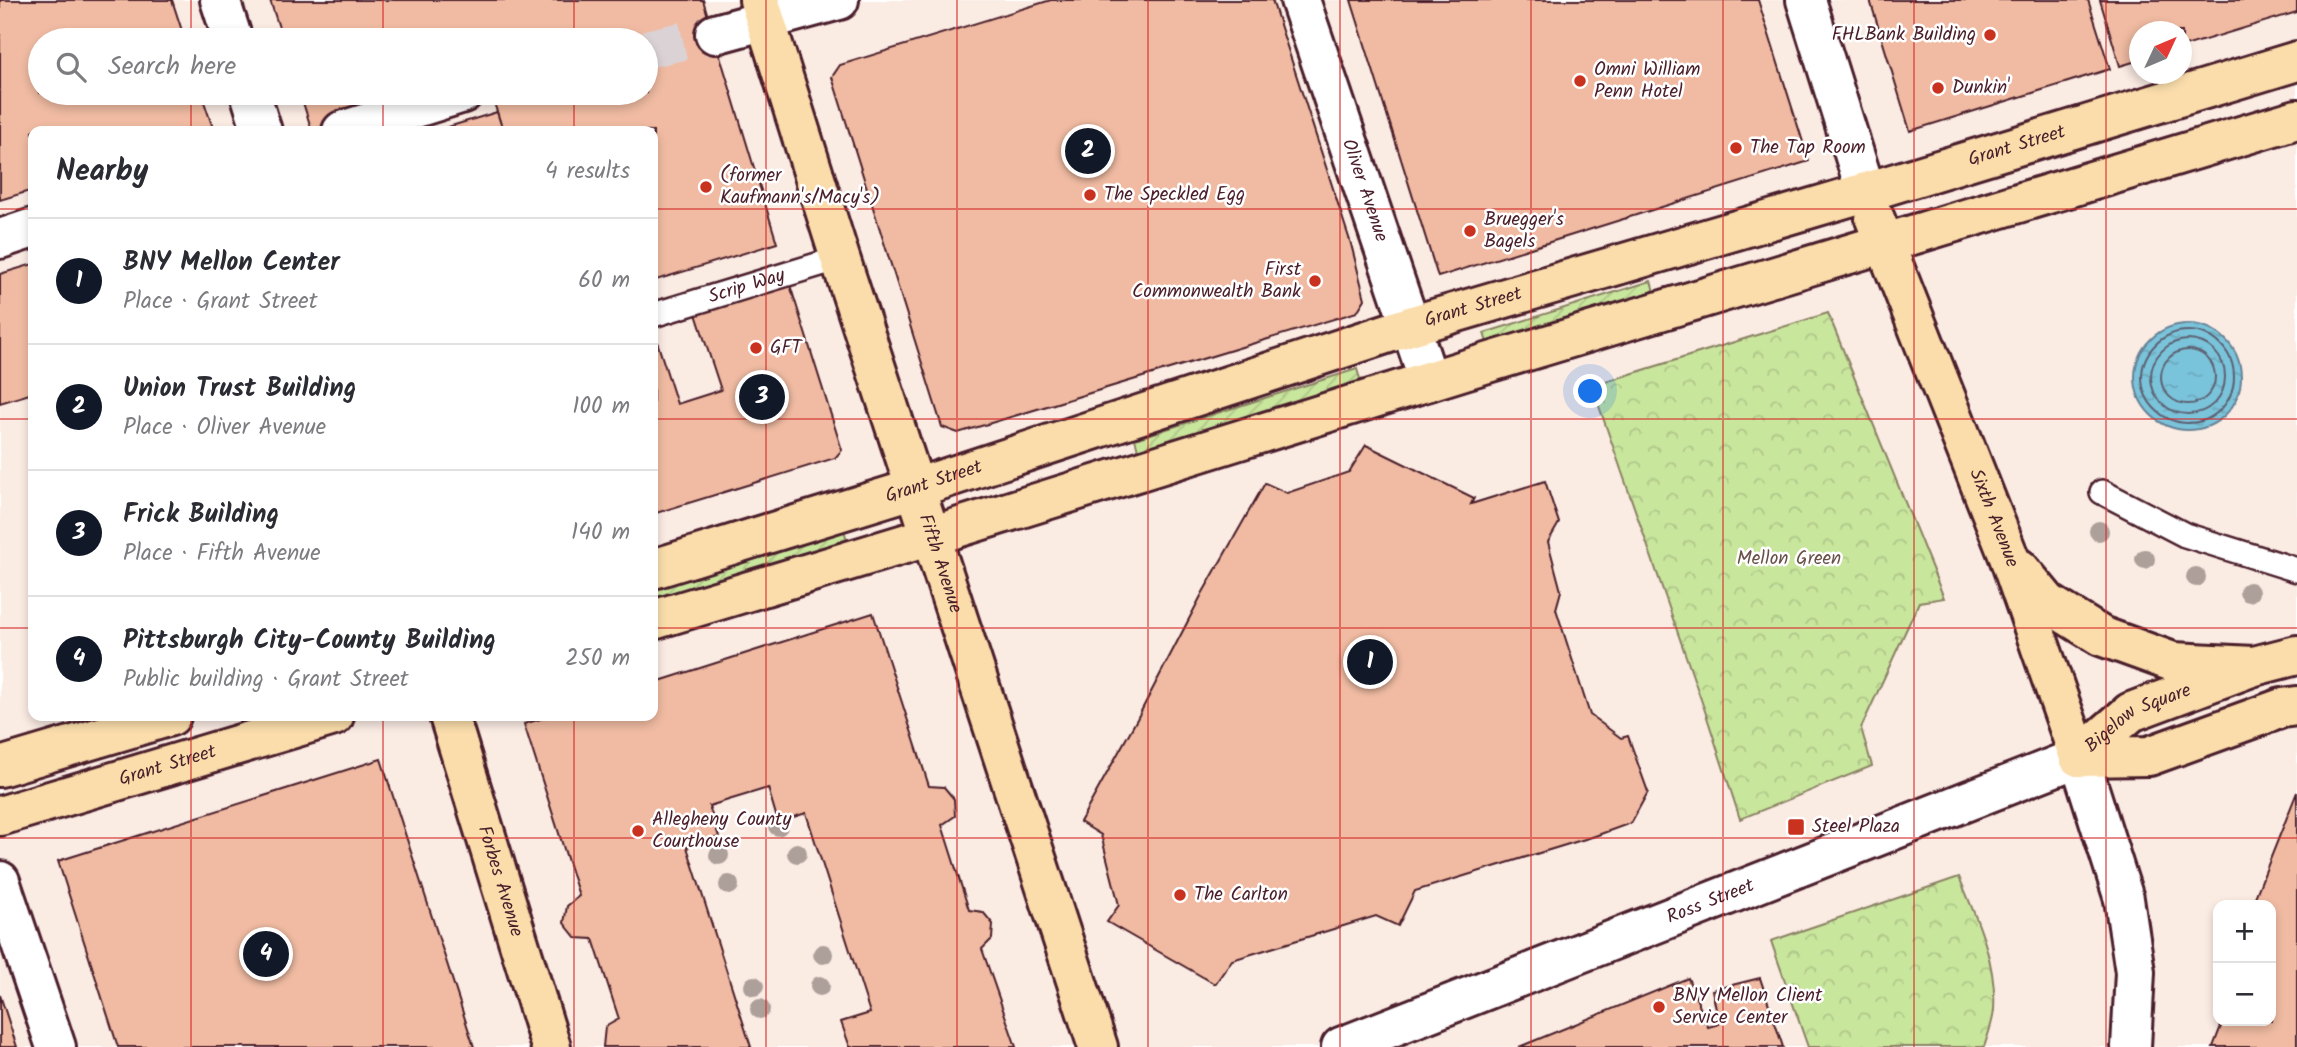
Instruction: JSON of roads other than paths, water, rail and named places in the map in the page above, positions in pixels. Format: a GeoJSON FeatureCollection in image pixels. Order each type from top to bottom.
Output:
{"type":"FeatureCollection","features":[{"type":"Feature","properties":{"kind":"main road","name":"Fifth Avenue"},"geometry":{"type":"LineString","coordinates":[[763,10],[840,258],[1098,1047]]}},
{"type":"Feature","properties":{"kind":"main road","name":"Grant Street"},"geometry":{"type":"LineString","coordinates":[[658,567],[916,488],[1410,326],[1866,192],[2297,61]]}},
{"type":"Feature","properties":{"kind":"main road"},"geometry":{"type":"LineString","coordinates":[[658,618],[1883,242],[2297,119]]}},
{"type":"Feature","properties":{"kind":"main road","name":"Sixth Avenue"},"geometry":{"type":"LineString","coordinates":[[1866,192],[1883,242],[2009,557],[2079,757]]}},
{"type":"Feature","properties":{"kind":"main road"},"geometry":{"type":"LineString","coordinates":[[2009,557],[2048,603],[2101,636],[2173,662],[2254,666]]}},
{"type":"Feature","properties":{"kind":"main road","name":"Bigelow Square"},"geometry":{"type":"LineString","coordinates":[[2079,757],[2132,712],[2254,666],[2297,655]]}},
{"type":"Feature","properties":{"kind":"main road","name":"Bigelow Square"},"geometry":{"type":"LineString","coordinates":[[2079,757],[2149,756],[2282,708],[2297,706]]}},
{"type":"Feature","properties":{"kind":"main road"},"geometry":{"type":"LineString","coordinates":[[0,767],[154,721]]}},
{"type":"Feature","properties":{"kind":"main road","name":"Grant Street"},"geometry":{"type":"LineString","coordinates":[[0,816],[317,721]]}},
{"type":"Feature","properties":{"kind":"main road","name":"Forbes Avenue"},"geometry":{"type":"LineString","coordinates":[[451,721],[551,1047]]}},
{"type":"Feature","properties":{"kind":"street"},"geometry":{"type":"LineString","coordinates":[[220,0],[229,28]]}},
{"type":"Feature","properties":{"kind":"street"},"geometry":{"type":"LineString","coordinates":[[715,34],[763,10],[839,0]]}},
{"type":"Feature","properties":{"kind":"street","name":"Oliver Avenue"},"geometry":{"type":"LineString","coordinates":[[1300,0],[1429,381]]}},
{"type":"Feature","properties":{"kind":"street","name":"Sixth Avenue"},"geometry":{"type":"LineString","coordinates":[[1807,0],[1866,192]]}},
{"type":"Feature","properties":{"kind":"street"},"geometry":{"type":"LineString","coordinates":[[254,105],[260,126]]}},
{"type":"Feature","properties":{"kind":"street"},"geometry":{"type":"LineString","coordinates":[[358,126],[425,105]]}},
{"type":"Feature","properties":{"kind":"street"},"geometry":{"type":"LineString","coordinates":[[0,239],[28,230]]}},
{"type":"Feature","properties":{"kind":"street","name":"Sixth Avenue"},"geometry":{"type":"LineString","coordinates":[[2079,757],[2106,839],[2128,924],[2135,972],[2131,1047]]}},
{"type":"Feature","properties":{"kind":"street","name":"Ross Street"},"geometry":{"type":"LineString","coordinates":[[1341,1047],[2079,757]]}},
{"type":"Feature","properties":{"kind":"street"},"geometry":{"type":"LineString","coordinates":[[0,881],[56,1047]]}},
{"type":"Feature","properties":{"kind":"lane","name":"Scrip Way"},"geometry":{"type":"LineString","coordinates":[[658,313],[840,258]]}},
{"type":"Feature","properties":{"kind":"lane"},"geometry":{"type":"LineString","coordinates":[[2102,492],[2185,535],[2297,570]]}},
{"type":"Feature","properties":{"kind":"water"},"geometry":{"type":"Polygon","coordinates":[[[2188,324],[2208,328],[2226,339],[2237,357],[2241,377],[2237,397],[2226,415],[2208,426],[2188,430],[2168,426],[2150,415],[2139,397],[2135,377],[2139,357],[2150,339],[2168,328],[2188,324]]]}},
{"type":"Feature","properties":{"kind":"tunnel"},"geometry":{"type":"LineString","coordinates":[[658,46],[715,34]]}},
{"type":"Feature","properties":{"kind":"place","name":"FHLBank Building"},"geometry":{"type":"Point","coordinates":[1990,35]}},
{"type":"Feature","properties":{"kind":"place","name":"Omni William Penn Hotel"},"geometry":{"type":"Point","coordinates":[1580,81]}},
{"type":"Feature","properties":{"kind":"place","name":"Dunkin'"},"geometry":{"type":"Point","coordinates":[1938,88]}},
{"type":"Feature","properties":{"kind":"place","name":"The Tap Room"},"geometry":{"type":"Point","coordinates":[1736,148]}},
{"type":"Feature","properties":{"kind":"place","name":"Union Trust Building"},"geometry":{"type":"Point","coordinates":[1088,151]}},
{"type":"Feature","properties":{"kind":"place","name":"(former Kaufmann's/Macy's)"},"geometry":{"type":"Point","coordinates":[706,187]}},
{"type":"Feature","properties":{"kind":"place","name":"The Speckled Egg"},"geometry":{"type":"Point","coordinates":[1090,195]}},
{"type":"Feature","properties":{"kind":"place","name":"Bruegger's Bagels"},"geometry":{"type":"Point","coordinates":[1470,231]}},
{"type":"Feature","properties":{"kind":"place","name":"First Commonwealth Bank"},"geometry":{"type":"Point","coordinates":[1315,281]}},
{"type":"Feature","properties":{"kind":"place","name":"GFT"},"geometry":{"type":"Point","coordinates":[756,348]}},
{"type":"Feature","properties":{"kind":"place","name":"Frick Building"},"geometry":{"type":"Point","coordinates":[762,397]}},
{"type":"Feature","properties":{"kind":"place","name":"BNY Mellon Center"},"geometry":{"type":"Point","coordinates":[1370,662]}},
{"type":"Feature","properties":{"kind":"place","name":"Steel Plaza"},"geometry":{"type":"Point","coordinates":[1796,827]}},
{"type":"Feature","properties":{"kind":"place","name":"Allegheny County Courthouse"},"geometry":{"type":"Point","coordinates":[638,831]}},
{"type":"Feature","properties":{"kind":"place","name":"The Carlton"},"geometry":{"type":"Point","coordinates":[1180,895]}},
{"type":"Feature","properties":{"kind":"place","name":"Pittsburgh City-County Building"},"geometry":{"type":"Point","coordinates":[266,954]}},
{"type":"Feature","properties":{"kind":"place","name":"BNY Mellon Client Service Center"},"geometry":{"type":"Point","coordinates":[1659,1007]}},
{"type":"Feature","properties":{"kind":"park label","name":"Mellon Green"},"geometry":{"type":"Point","coordinates":[1789,559]}}]}
